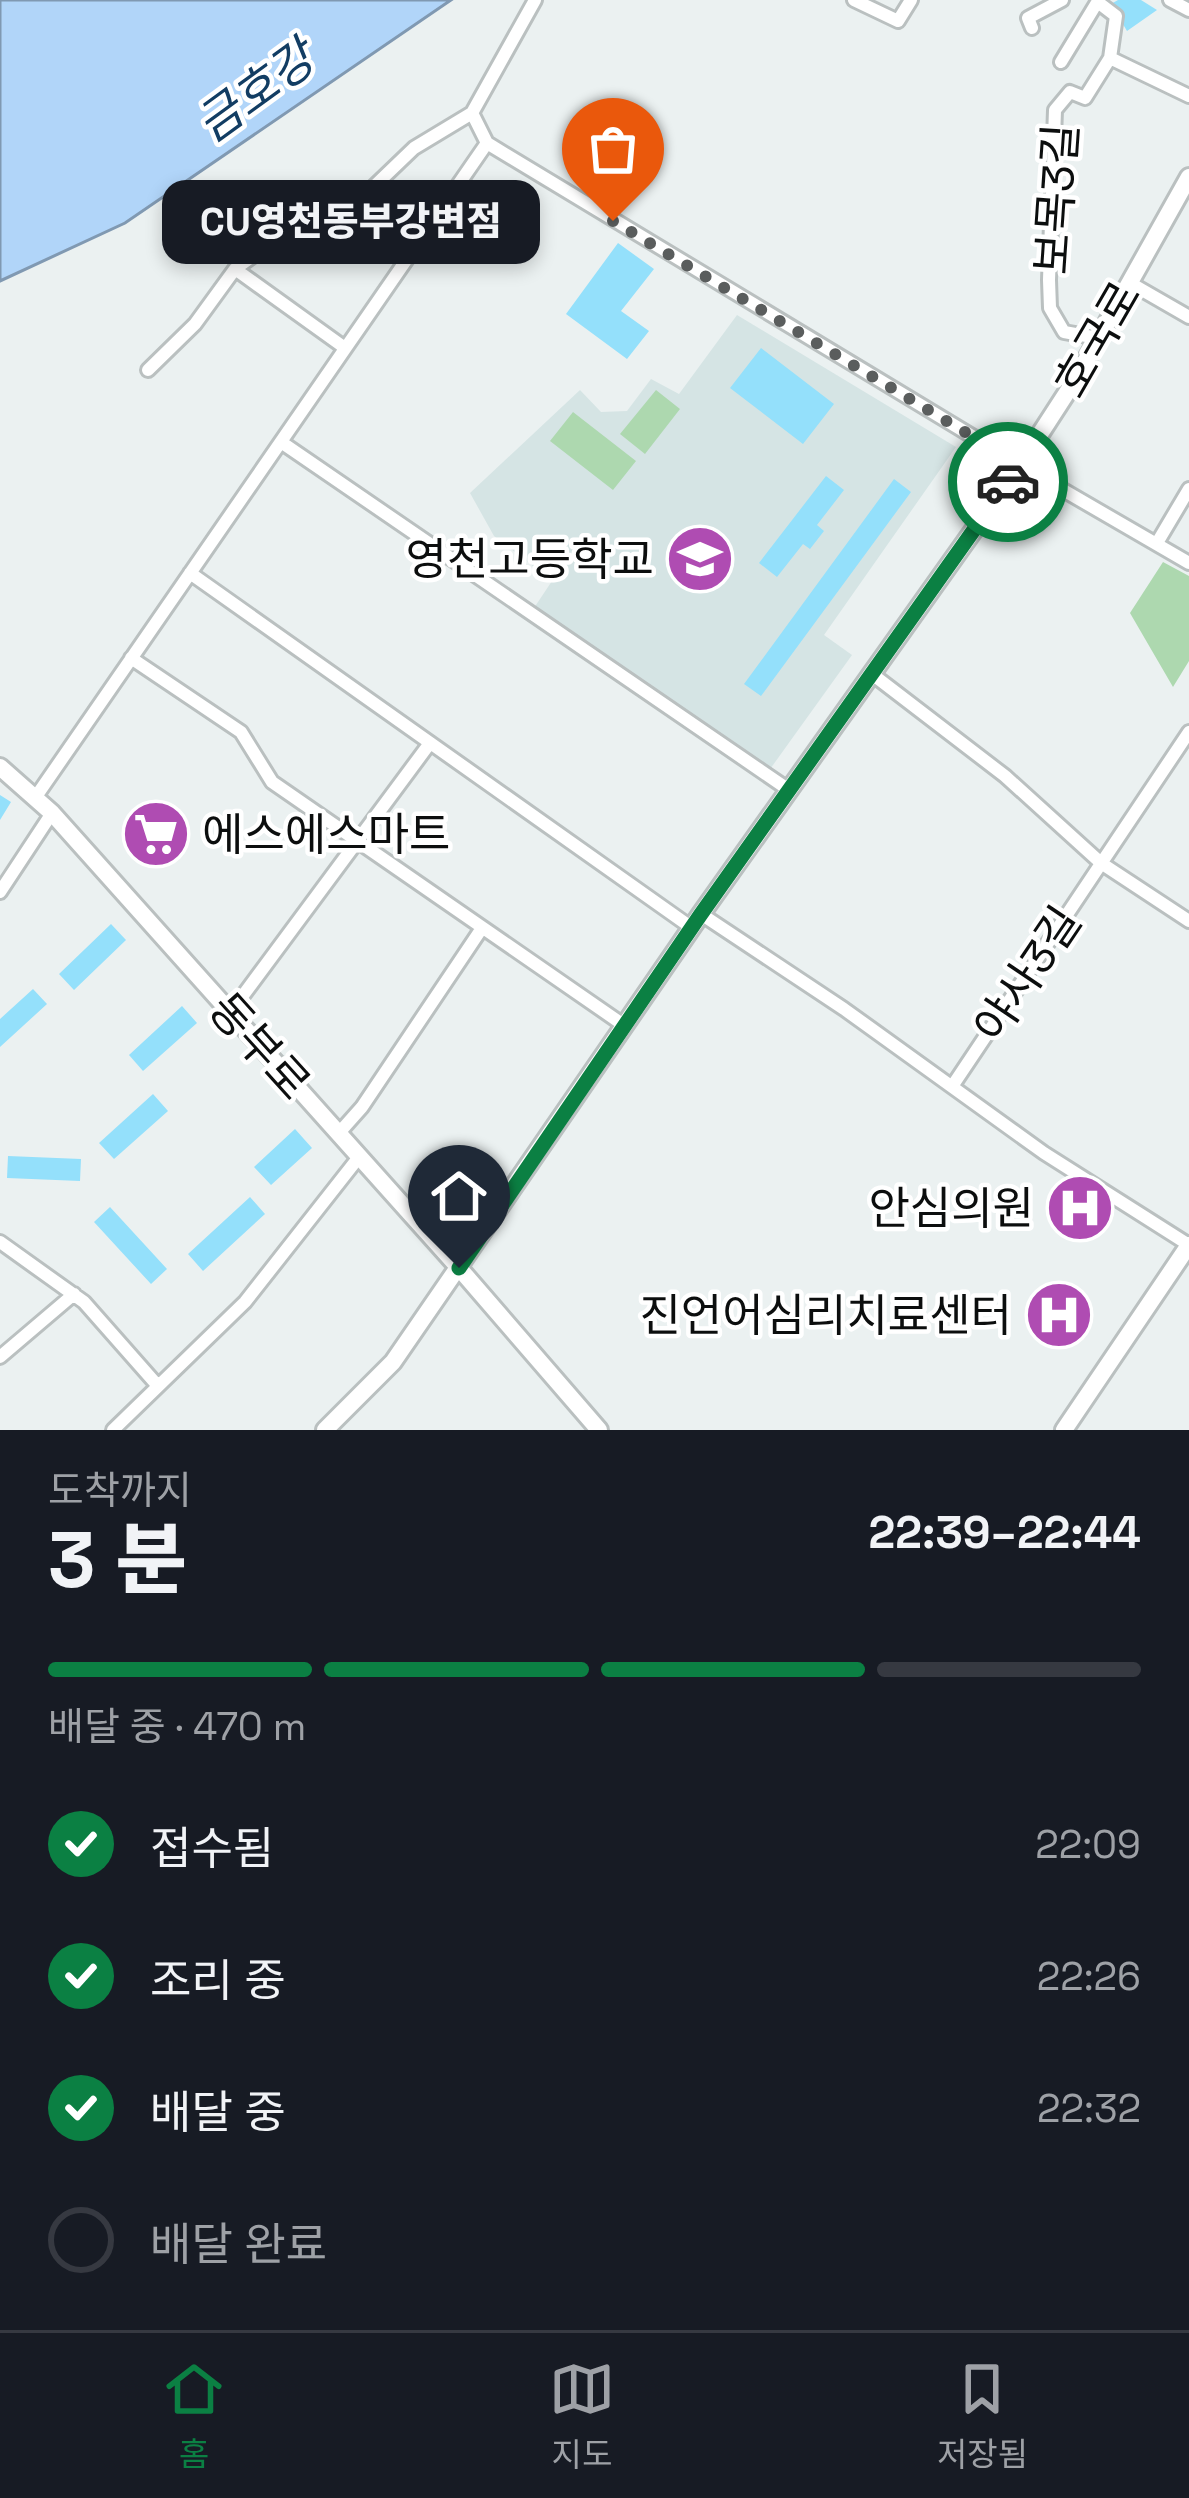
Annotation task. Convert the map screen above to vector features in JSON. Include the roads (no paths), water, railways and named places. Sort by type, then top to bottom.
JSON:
[{"type":"main road","name":"호국로","points":[[325,1430],[393,1362],[696,921],[1020,465],[1099,338],[1189,178]]},
{"type":"main road","name":"동부로","points":[[0,767],[52,813],[599,1430]]},
{"type":"main road","points":[[1064,1430],[1189,1245]]},
{"type":"street","points":[[148,370],[195,324],[235,268],[312,213],[364,196],[414,148],[472,113],[535,0]]},
{"type":"street","points":[[854,0],[898,21],[911,0]]},
{"type":"street","points":[[1032,28],[1028,18],[1062,0]]},
{"type":"street","points":[[1170,0],[1189,10]]},
{"type":"street","points":[[1060,62],[1098,2],[1116,16],[1110,58],[1189,96]]},
{"type":"street","name":"보목3길","points":[[1099,338],[1064,332],[1050,308],[1055,110],[1070,92],[1085,98],[1110,58]]},
{"type":"street","points":[[472,113],[487,143],[1189,563]]},
{"type":"street","points":[[35,798],[487,143]]},
{"type":"street","points":[[235,268],[346,348]]},
{"type":"street","points":[[1130,283],[1189,317]]},
{"type":"street","points":[[281,442],[789,790]]},
{"type":"street","points":[[1157,543],[1189,489]]},
{"type":"street","points":[[190,573],[430,743],[696,921],[755,947],[953,1084],[1044,1154],[1189,1245]]},
{"type":"street","points":[[131,658],[241,732],[272,782],[625,1026]]},
{"type":"street","points":[[872,674],[1005,776],[1101,863],[1189,920]]},
{"type":"street","name":"야사3길","points":[[953,1084],[1189,731]]},
{"type":"street","points":[[230,1013],[430,743]]},
{"type":"street","points":[[0,892],[52,813]]},
{"type":"street","points":[[338,1134],[362,1107],[482,928]]},
{"type":"street","points":[[113,1430],[244,1302],[359,1157]]},
{"type":"street","points":[[0,1242],[74,1294],[158,1386]]},
{"type":"street","points":[[0,1357],[74,1294]]},
{"type":"water","name":"금호강","points":[[0,0],[451,0],[125,223],[0,281]]},
{"type":"place","name":"CU영천동부강변점","points":[[613,221]]},
{"type":"place","name":"영천고등학교","points":[[700,559]]},
{"type":"place","name":"에스에스마트","points":[[156,834]]},
{"type":"place","name":"안심의원","points":[[1080,1208]]},
{"type":"place","name":"진언어심리치료센터","points":[[1059,1315]]}]
